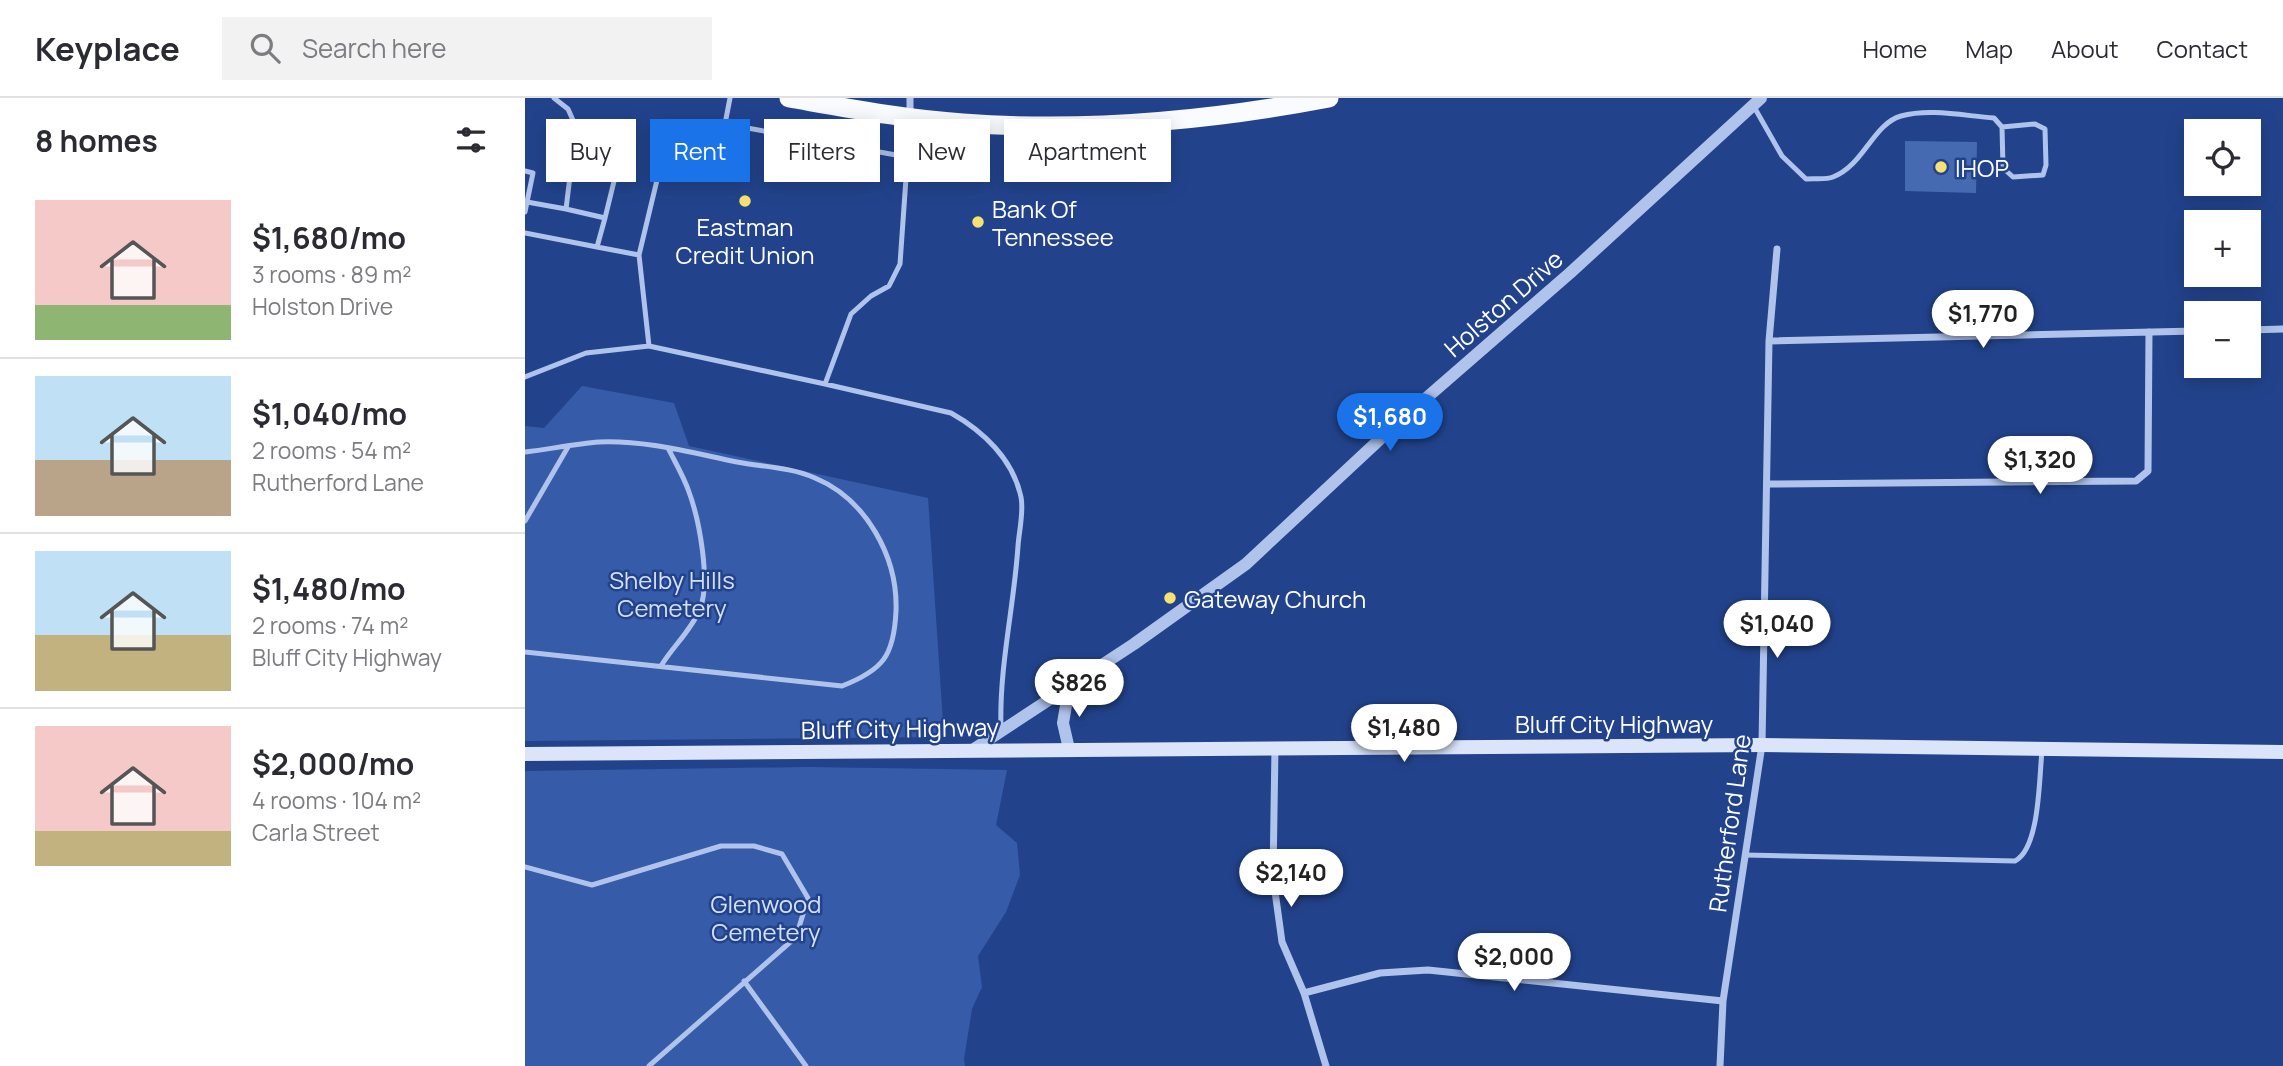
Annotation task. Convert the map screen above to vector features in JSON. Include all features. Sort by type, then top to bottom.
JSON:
[{"type":"highway","points":[[789,98],[910,108],[1015,125],[1134,124],[1258,111],[1329,98]]},
{"type":"main road","name":"Bluff City Highway","points":[[525,754],[1762,745],[2283,752]]},
{"type":"street","name":"Holston Drive","points":[[974,749],[1069,688],[1246,564],[1393,427],[1570,273],[1757,102]]},
{"type":"street","name":"Rutherford Lane","points":[[1720,1066],[1724,1000],[1762,745],[1769,341],[1777,249]]},
{"type":"street","points":[[2261,330],[2283,329]]},
{"type":"street","points":[[1769,341],[2184,331]]},
{"type":"street","points":[[1767,484],[2136,481],[2148,471],[2149,332]]},
{"type":"street","points":[[1069,688],[1063,723],[1069,749]]},
{"type":"street","points":[[1275,747],[1273,877],[1282,942],[1304,993],[1326,1066]]},
{"type":"street","points":[[1304,993],[1380,973],[1428,970],[1724,1000]]},
{"type":"lane","points":[[554,98],[568,109],[576,127],[566,209]]},
{"type":"lane","points":[[730,98],[725,124],[894,154]]},
{"type":"lane","points":[[1757,102],[1782,156],[1806,179],[1833,177],[1864,154],[1882,126],[1901,116],[1927,114],[1994,118],[2002,127],[2003,168],[2013,177],[2043,175],[2046,165],[2045,129],[2035,124],[2002,127]]},
{"type":"lane","points":[[525,171],[533,173],[525,212]]},
{"type":"lane","points":[[597,247],[614,182]]},
{"type":"lane","points":[[649,346],[639,255],[657,182]]},
{"type":"lane","points":[[825,384],[851,314],[871,296],[889,286],[899,264],[905,182]]},
{"type":"lane","points":[[527,202],[605,218]]},
{"type":"lane","points":[[525,233],[639,255]]},
{"type":"lane","points":[[525,377],[586,353],[649,346],[950,413],[968,423],[1003,456],[1022,499],[1017,572],[1000,693],[1001,732]]},
{"type":"lane","points":[[525,452],[600,442],[668,448],[759,467],[788,469],[817,478],[846,498],[875,526],[890,570],[896,602],[895,633],[887,658],[866,677],[842,686],[525,652]]},
{"type":"lane","points":[[525,521],[568,447]]},
{"type":"lane","points":[[661,666],[690,630],[702,606],[704,576],[701,541],[689,491],[668,448]]},
{"type":"lane","points":[[1745,855],[2015,861],[2022,858],[2032,836],[2042,748]]},
{"type":"lane","points":[[525,867],[591,885],[721,846],[754,846],[782,854],[808,898],[796,937],[649,1066]]},
{"type":"lane","points":[[744,981],[806,1066]]},
{"type":"green space","name":"Shelby Hills Cemetery","points":[[582,386],[674,403],[689,446],[928,498],[944,737],[525,741],[525,426],[544,428]]},
{"type":"green space","name":"Glenwood Cemetery","points":[[808,767],[1007,770],[996,825],[1017,843],[1020,875],[1006,912],[978,956],[982,987],[972,1009],[965,1066],[525,1066],[525,771]]},
{"type":"building","name":"IHOP","points":[[1905,141],[1977,142],[1976,193],[1905,191]]},
{"type":"place","name":"IHOP","points":[[1941,167]]},
{"type":"place","name":"Eastman Credit Union","points":[[745,201]]},
{"type":"place","name":"Bank Of Tennessee","points":[[978,222]]},
{"type":"place","name":"Gateway Church","points":[[1170,598]]}]
